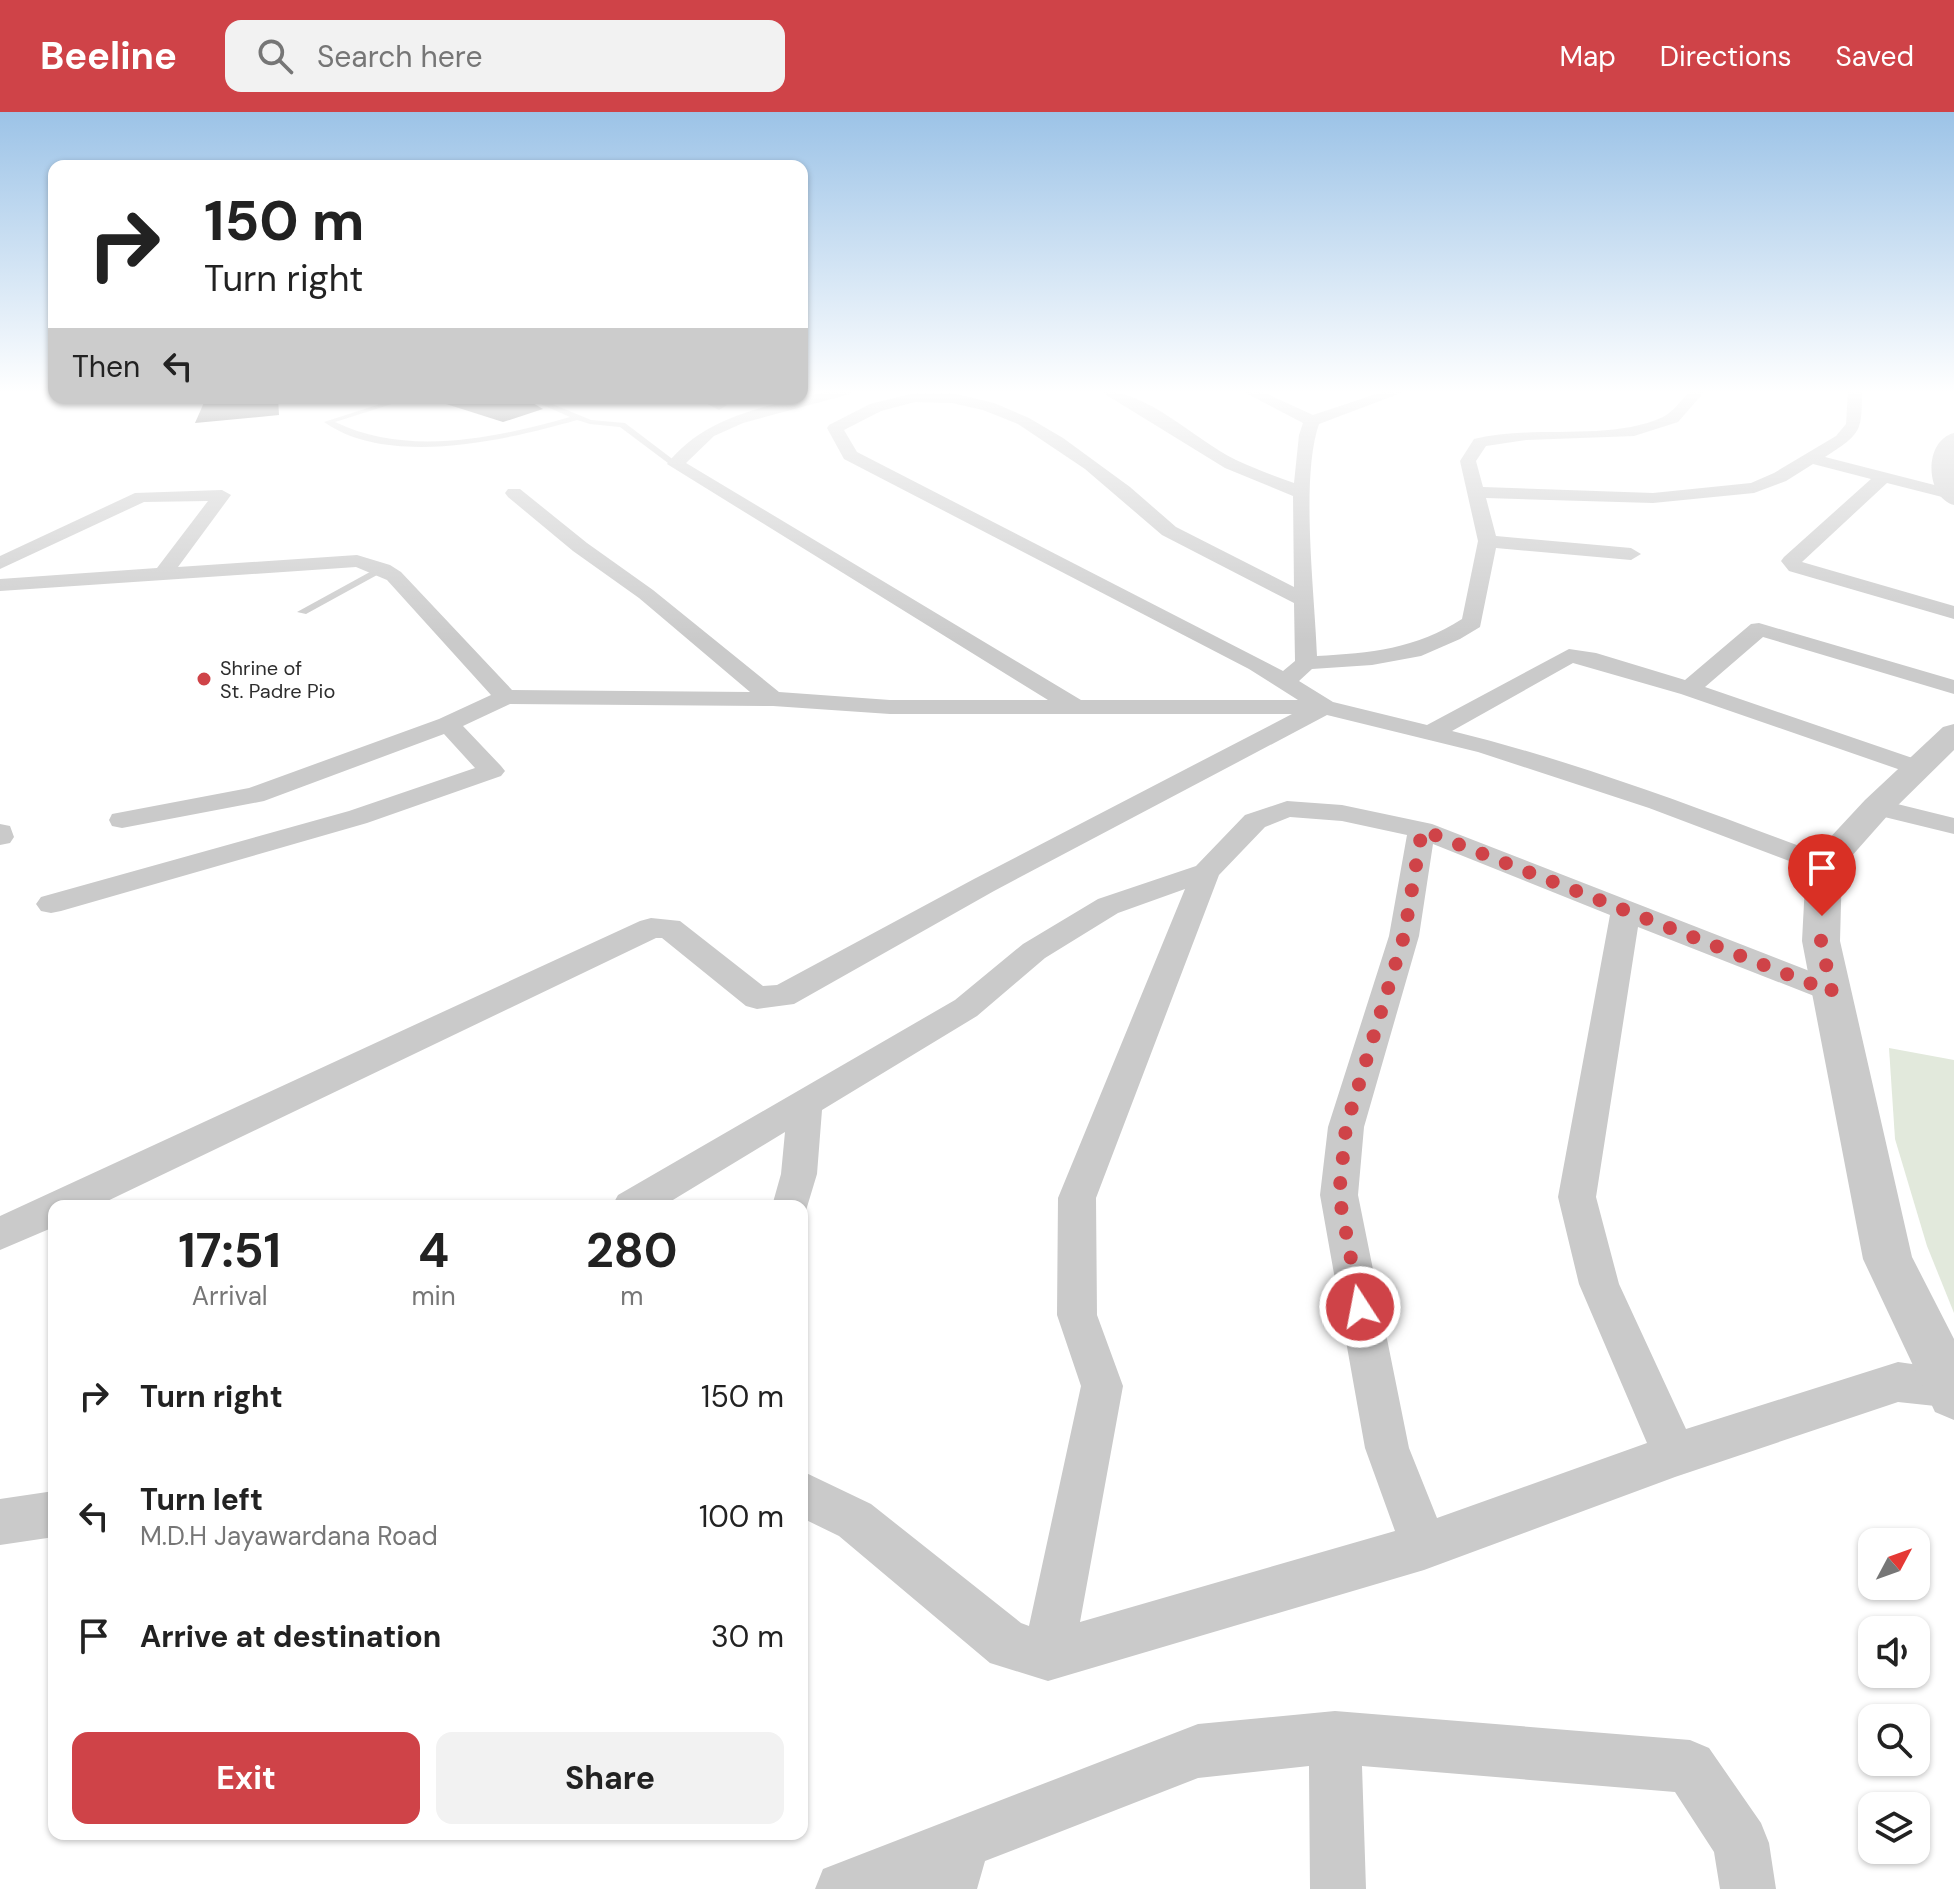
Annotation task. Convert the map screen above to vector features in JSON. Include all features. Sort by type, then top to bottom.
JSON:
[{"type":"street","points":[[691,474],[1078,708]]},
{"type":"street","points":[[887,474],[1257,664],[1325,707]]},
{"type":"street","points":[[1103,474],[1141,504],[1163,527],[1305,600]]},
{"type":"street","points":[[1255,474],[1302,493]]},
{"type":"street","points":[[1304,474],[1306,663]]},
{"type":"street","points":[[1285,681],[1306,663],[1391,657],[1425,650],[1472,622],[1488,541],[1471,474]]},
{"type":"street","points":[[1476,492],[1653,498],[1754,488],[1785,474]]},
{"type":"street","points":[[1872,474],[1950,486]]},
{"type":"street","points":[[1884,477],[1791,561],[1796,567],[1954,613]]},
{"type":"street","points":[[514,493],[580,547],[646,594],[773,699]]},
{"type":"street","points":[[0,563],[141,497],[222,495],[162,575]]},
{"type":"street","points":[[1488,541],[1631,554]]},
{"type":"street","points":[[0,585],[357,561],[394,576],[506,697]]},
{"type":"street","points":[[1689,689],[1759,629],[1954,687]]},
{"type":"street","points":[[1429,734],[1569,656],[1588,658],[1689,689],[1918,768]]},
{"type":"street","points":[[122,820],[255,795],[448,724],[506,697],[773,699],[890,707],[1325,707],[1487,747],[1658,802],[1824,865]]},
{"type":"street","points":[[73,1200],[651,928],[669,928],[757,998],[783,996],[984,885],[1325,707]]},
{"type":"street","points":[[51,904],[358,817],[492,771],[448,724]]},
{"type":"street","points":[[1952,1391],[1888,1259],[1821,941],[1824,865],[1877,807],[1954,733]]},
{"type":"street","points":[[1877,807],[1954,826]]},
{"type":"street","points":[[1048,1656],[1102,1386],[1077,1315],[1077,1198],[1206,872],[1255,821],[1287,809],[1342,813],[1422,830],[1832,992]]},
{"type":"street","points":[[1422,830],[1404,936],[1346,1127],[1339,1195],[1387,1448],[1424,1546]]},
{"type":"street","points":[[641,1200],[966,1008],[1034,951],[1108,906],[1206,872]]},
{"type":"street","points":[[1626,910],[1577,1197],[1599,1284],[1675,1455]]},
{"type":"street","points":[[792,1200],[799,1174],[805,1105]]},
{"type":"street","points":[[0,1234],[48,1212]]},
{"type":"street","points":[[808,1497],[855,1520],[1008,1645],[1048,1656],[1424,1546],[1675,1455],[1898,1382],[1952,1391]]},
{"type":"street","points":[[0,1522],[48,1515]]},
{"type":"street","points":[[1335,1737],[1338,1889]]},
{"type":"street","points":[[843,1889],[956,1866],[1198,1751],[1335,1737],[1690,1767],[1741,1843],[1748,1889]]},
{"type":"lane","points":[[302,612],[383,569]]},
{"type":"shaded area","points":[[1889,1048],[1954,1060],[1954,1313],[1927,1246],[1895,1139]]},
{"type":"place","name":"Shrine of St. Padre Pio","points":[[204,679]]},
{"type":"route","points":[[1360,1307],[1339,1195],[1346,1127],[1404,936],[1422,830],[1832,992],[1821,941],[1822,916]]}]
